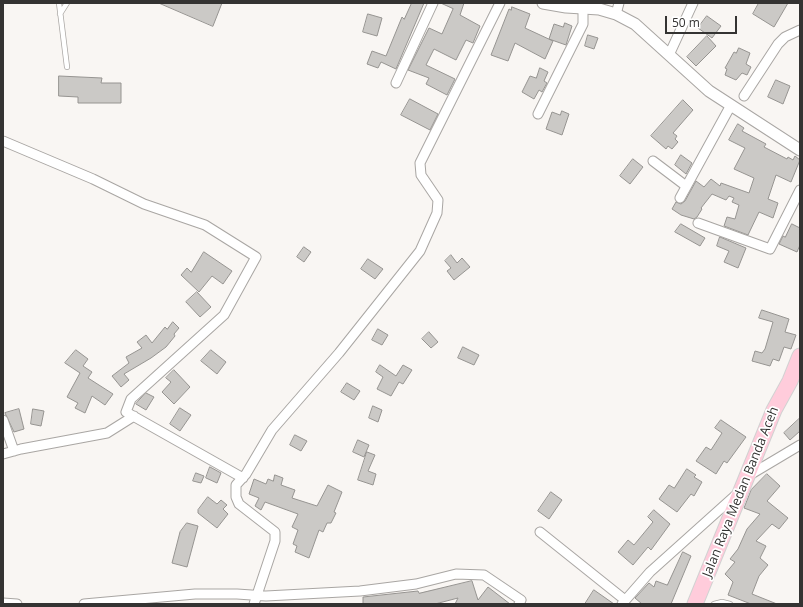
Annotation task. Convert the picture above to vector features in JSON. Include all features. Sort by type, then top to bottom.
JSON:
[{"type":"highway","name":"Jalan Raya Medan Banda Aceh","points":[[695,604],[739,492],[774,410],[795,375],[800,356]]},
{"type":"street","points":[[396,84],[433,3]]},
{"type":"street","points":[[257,596],[275,541],[275,532],[239,504],[236,497],[236,485],[243,478],[272,430],[339,353],[423,246],[437,213],[438,200],[422,175],[420,163],[500,3]]},
{"type":"street","points":[[544,3],[583,6],[599,9],[618,8],[709,91],[800,150]]},
{"type":"street","points":[[669,55],[693,3]]},
{"type":"street","points":[[538,114],[583,24],[583,6]]},
{"type":"street","points":[[744,96],[778,44],[785,37],[800,30]]},
{"type":"street","points":[[680,198],[731,106]]},
{"type":"street","points":[[3,141],[93,179],[144,204],[205,225],[256,258],[224,315],[131,399],[126,412],[243,478]]},
{"type":"street","points":[[653,161],[686,186]]},
{"type":"street","points":[[698,223],[770,249],[800,190]]},
{"type":"street","points":[[3,454],[107,433],[134,416]]},
{"type":"street","points":[[3,420],[14,451]]},
{"type":"street","points":[[745,478],[800,444]]},
{"type":"street","points":[[540,532],[623,602],[650,572],[739,492]]},
{"type":"street","points":[[84,604],[195,594],[237,594],[257,596],[360,590],[416,584],[456,574],[484,575],[521,600],[519,604]]},
{"type":"street","points":[[3,603],[17,604]]},
{"type":"lane","points":[[59,3],[67,67]]},
{"type":"lane","points":[[60,15],[67,3]]},
{"type":"lane","points":[[714,604],[722,602],[730,604]]},
{"type":"building","points":[[159,3],[222,3],[213,26]]},
{"type":"building","points":[[412,3],[424,3],[396,69],[381,62],[378,68],[367,64],[372,51],[386,56],[402,17],[404,19]]},
{"type":"building","points":[[441,3],[464,3],[460,15],[480,26],[473,43],[466,40],[456,60],[434,49],[426,65],[455,79],[447,95],[426,84],[429,78],[408,70],[429,28],[442,34],[453,9]]},
{"type":"building","points":[[759,3],[788,3],[774,27],[753,14]]},
{"type":"building","points":[[512,7],[530,14],[525,28],[553,41],[545,59],[515,43],[508,61],[491,55],[509,9],[511,10]]},
{"type":"building","points":[[368,14],[382,18],[377,36],[363,32]]},
{"type":"building","points":[[707,16],[721,26],[712,38],[698,28]]},
{"type":"building","points":[[565,23],[572,26],[566,45],[549,39],[554,24],[563,27]]},
{"type":"building","points":[[588,35],[598,38],[594,49],[585,46]]},
{"type":"building","points":[[707,36],[716,46],[696,66],[687,57]]},
{"type":"building","points":[[739,48],[750,53],[746,64],[751,67],[747,75],[742,73],[736,80],[725,75],[727,69],[725,68],[734,52],[736,53]]},
{"type":"building","points":[[540,68],[548,72],[544,81],[547,83],[542,92],[539,90],[534,99],[522,92],[530,76],[536,78]]},
{"type":"building","points":[[59,76],[102,78],[101,83],[121,83],[121,103],[78,103],[78,97],[59,96]]},
{"type":"building","points":[[776,80],[790,86],[783,104],[768,97]]},
{"type":"building","points":[[410,99],[438,114],[430,130],[401,115]]},
{"type":"building","points":[[683,100],[693,110],[673,133],[677,136],[675,139],[678,142],[672,149],[668,146],[666,149],[651,136]]},
{"type":"building","points":[[562,111],[569,114],[562,135],[546,129],[552,112],[560,115]]},
{"type":"building","points":[[738,124],[744,128],[742,131],[766,144],[764,147],[787,159],[788,157],[793,160],[795,156],[800,160],[791,182],[776,175],[768,199],[778,203],[773,218],[759,212],[748,235],[724,226],[727,217],[735,219],[739,205],[732,202],[734,198],[729,196],[726,200],[712,194],[701,208],[702,209],[697,217],[694,219],[681,215],[672,209],[676,202],[681,204],[685,201],[696,181],[704,187],[711,179],[720,186],[721,183],[749,193],[754,178],[734,169],[745,148],[729,140]]},
{"type":"building","points":[[681,155],[692,163],[686,174],[675,165]]},
{"type":"building","points":[[633,159],[643,167],[630,184],[620,176]]},
{"type":"building","points":[[681,224],[705,238],[700,246],[675,232]]},
{"type":"building","points":[[792,224],[800,228],[800,245],[797,252],[779,244],[783,236],[785,237]]},
{"type":"building","points":[[720,237],[746,248],[738,268],[724,262],[729,251],[717,246]]},
{"type":"building","points":[[304,247],[311,252],[304,262],[297,257]]},
{"type":"building","points":[[204,252],[232,271],[223,284],[212,276],[199,292],[181,275],[187,268],[191,272]]},
{"type":"building","points":[[451,255],[457,263],[462,258],[470,267],[454,280],[447,271],[451,268],[445,261]]},
{"type":"building","points":[[368,259],[383,269],[375,279],[361,269]]},
{"type":"building","points":[[197,292],[211,307],[200,317],[186,302]]},
{"type":"building","points":[[762,310],[789,319],[785,332],[796,335],[791,349],[784,347],[779,361],[773,359],[770,366],[752,361],[755,351],[762,353],[765,349],[773,322],[759,318]]},
{"type":"building","points":[[173,322],[179,328],[174,334],[175,336],[166,347],[124,374],[129,380],[121,387],[112,376],[129,363],[126,357],[142,348],[137,342],[146,335],[152,343],[165,327],[167,329]]},
{"type":"building","points":[[378,329],[388,335],[382,345],[372,340]]},
{"type":"building","points":[[429,332],[438,342],[431,348],[422,339]]},
{"type":"building","points":[[463,347],[479,355],[474,365],[458,358]]},
{"type":"building","points":[[76,350],[88,359],[83,366],[92,372],[88,378],[113,394],[105,405],[92,396],[85,413],[75,408],[78,403],[67,397],[80,373],[65,363]]},
{"type":"building","points":[[211,350],[226,362],[217,374],[201,361]]},
{"type":"building","points":[[380,365],[396,376],[403,365],[412,370],[403,384],[399,382],[391,396],[377,389],[383,377],[376,372]]},
{"type":"building","points":[[174,370],[190,387],[174,404],[162,392],[171,382],[166,378]]},
{"type":"building","points":[[347,383],[360,391],[354,400],[341,392]]},
{"type":"building","points":[[146,393],[154,397],[146,410],[136,404]]},
{"type":"building","points":[[373,406],[382,410],[378,422],[369,418]]},
{"type":"building","points":[[180,408],[191,415],[180,431],[170,424]]},
{"type":"building","points":[[19,409],[24,429],[14,432],[5,413]]},
{"type":"building","points":[[33,409],[44,411],[41,426],[31,424]]},
{"type":"building","points":[[800,418],[800,431],[790,440],[784,433]]},
{"type":"building","points":[[721,420],[746,437],[727,463],[724,461],[716,474],[696,461],[706,447],[711,450],[722,433],[715,428]]},
{"type":"building","points":[[295,435],[307,441],[301,451],[290,445]]},
{"type":"building","points":[[358,440],[369,445],[364,457],[353,452]]},
{"type":"building","points":[[367,452],[375,455],[368,471],[376,474],[373,485],[358,480]]},
{"type":"building","points":[[210,467],[221,473],[217,483],[206,478]]},
{"type":"building","points":[[687,469],[696,475],[694,477],[702,482],[694,496],[691,494],[677,512],[659,499],[669,485],[674,488]]},
{"type":"building","points":[[196,473],[204,476],[201,483],[193,481]]},
{"type":"building","points":[[767,474],[780,486],[767,501],[788,518],[779,529],[772,524],[756,541],[766,546],[760,558],[768,565],[759,576],[752,594],[777,604],[751,604],[728,595],[733,582],[725,574],[735,562],[730,559],[738,549],[747,529],[760,514],[744,508],[751,490]]},
{"type":"building","points":[[275,475],[283,478],[281,485],[295,490],[292,498],[317,506],[328,485],[342,492],[334,512],[336,513],[331,523],[327,523],[323,532],[319,530],[309,558],[295,552],[297,546],[293,544],[298,530],[292,527],[298,514],[265,502],[261,510],[255,506],[259,498],[249,494],[254,479],[266,484],[268,479],[273,481]]},
{"type":"building","points":[[551,492],[562,500],[549,519],[538,511]]},
{"type":"building","points":[[208,497],[217,504],[221,500],[227,505],[223,509],[228,514],[217,528],[198,513],[198,510]]},
{"type":"building","points":[[654,510],[670,524],[651,550],[648,547],[633,565],[618,552],[628,540],[634,545],[653,522],[648,517]]},
{"type":"building","points":[[187,523],[198,526],[187,567],[172,563],[180,532]]},
{"type":"building","points":[[683,552],[691,556],[671,604],[642,604],[635,598],[649,583],[654,587],[656,581],[667,585]]},
{"type":"building","points":[[472,581],[478,600],[488,587],[510,604],[455,604],[458,598],[435,604],[363,604],[363,597],[418,591],[419,593]]},
{"type":"building","points":[[594,590],[614,604],[585,604]]}]
